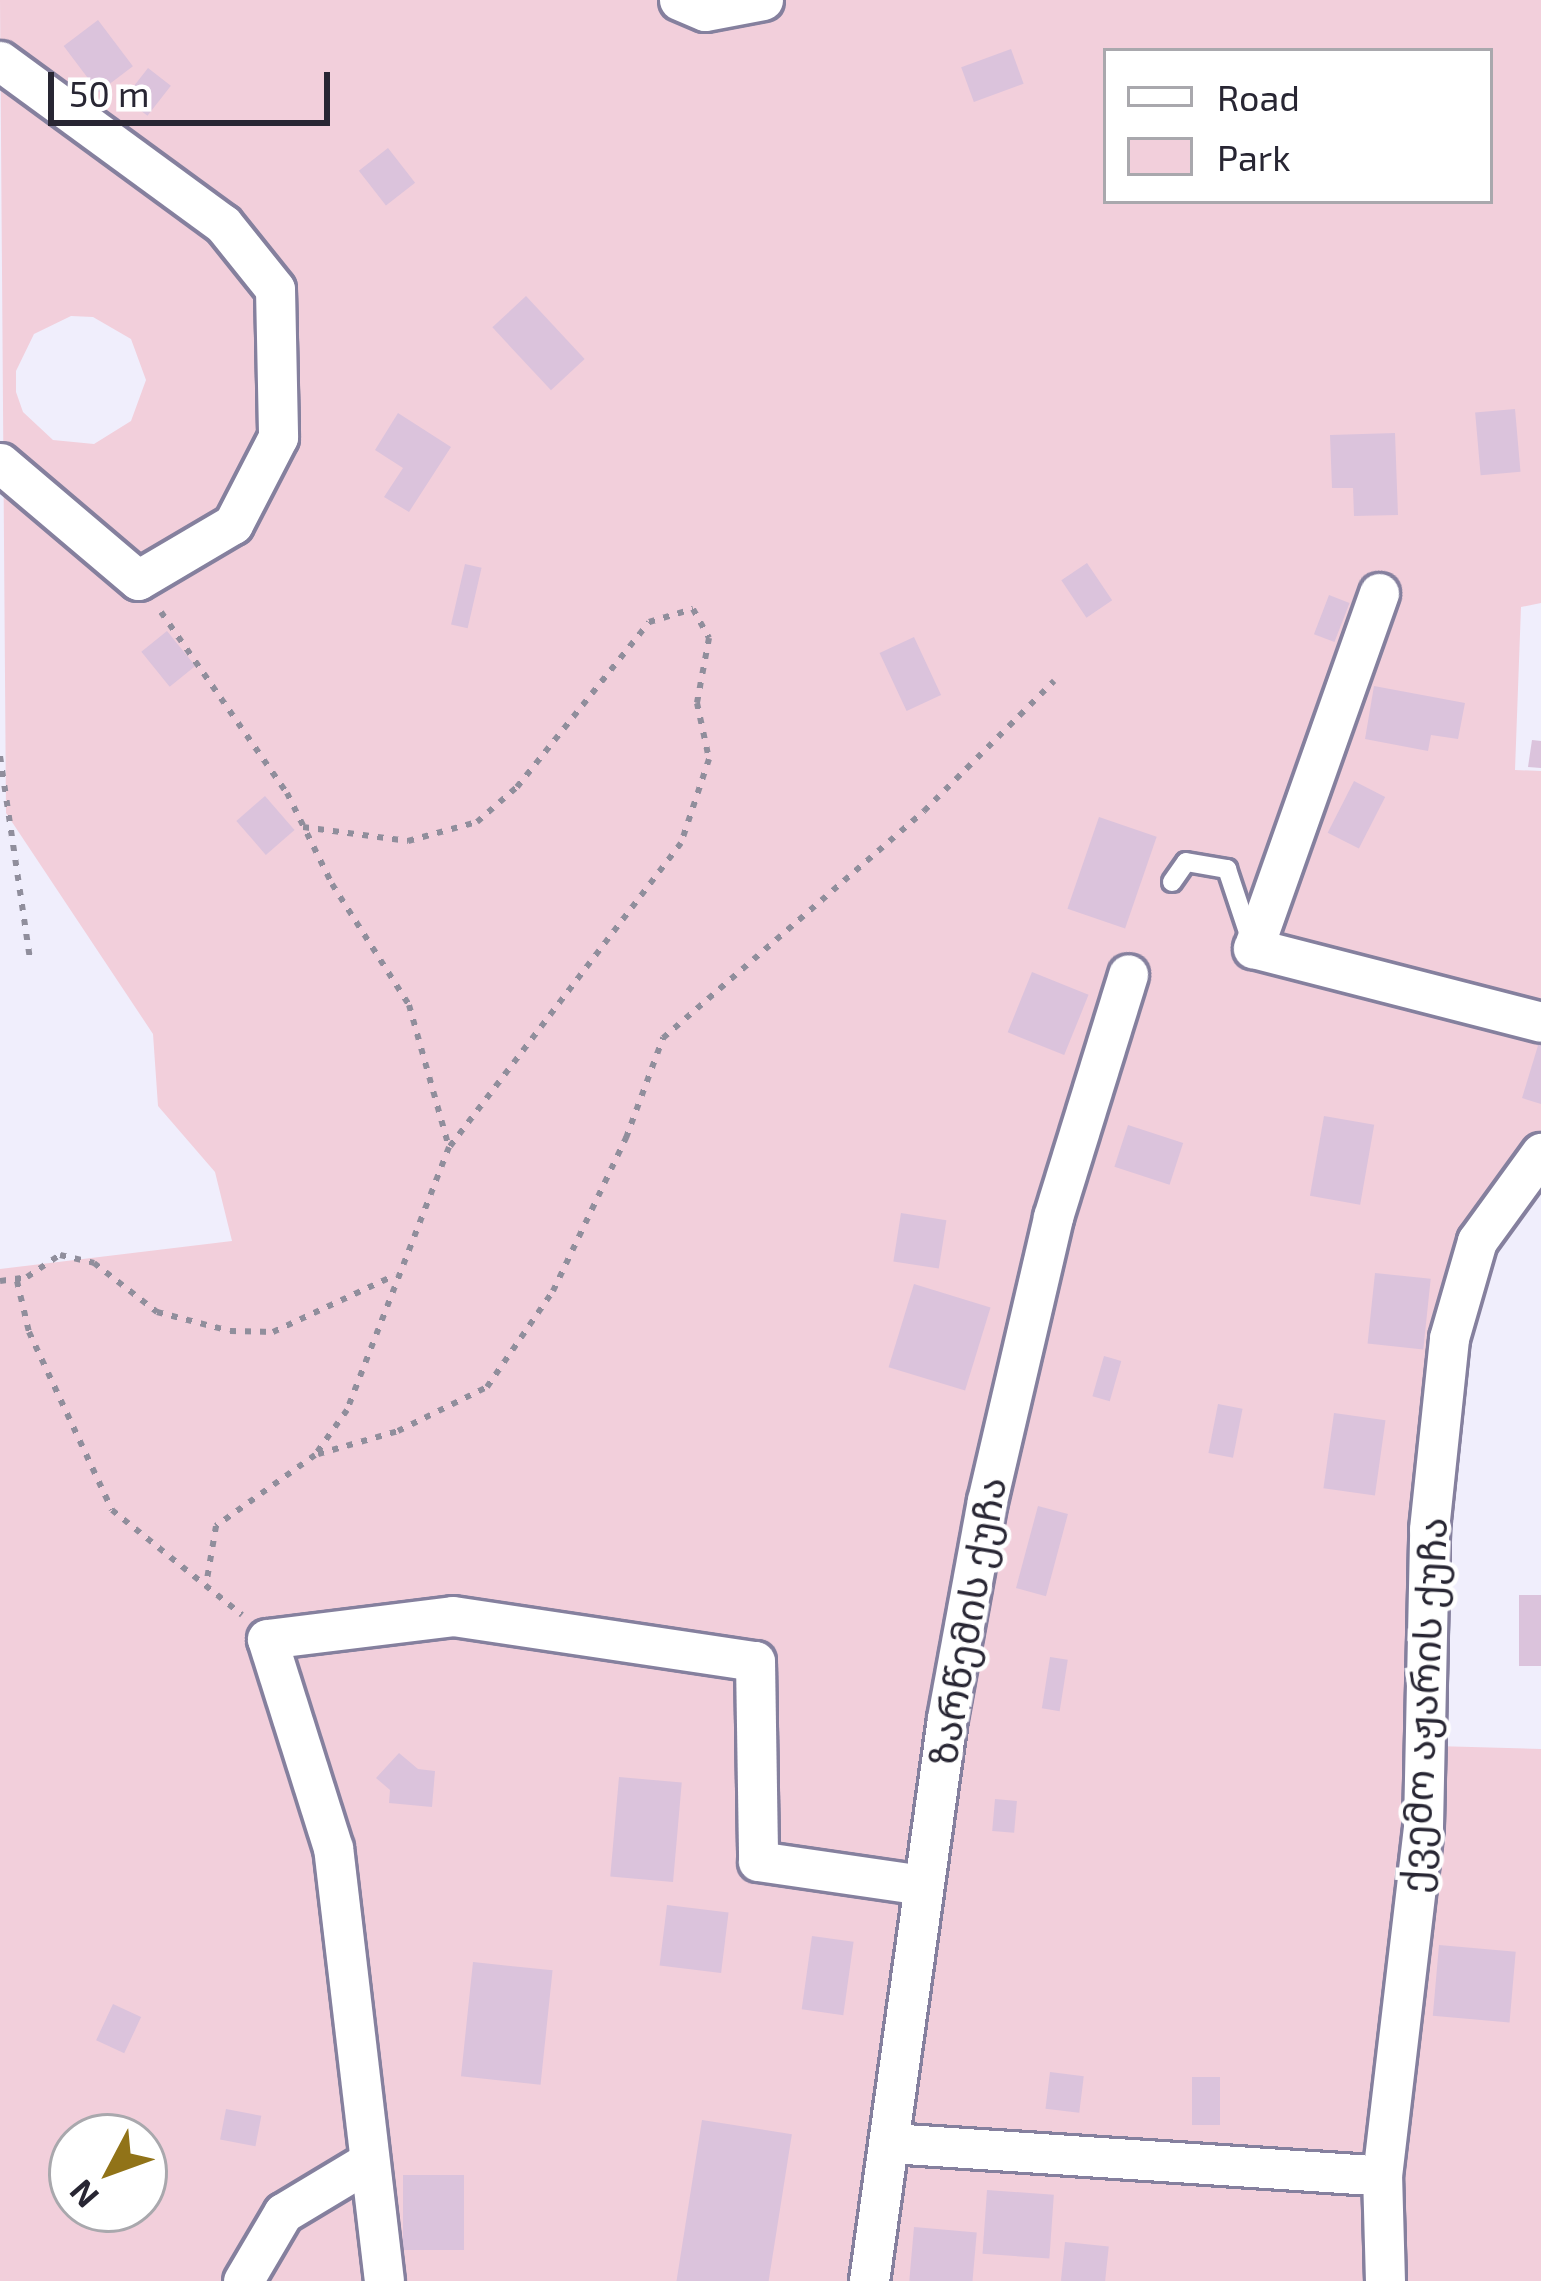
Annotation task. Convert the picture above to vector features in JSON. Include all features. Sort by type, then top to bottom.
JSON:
[{"type":"street","points":[[679,0],[705,11],[763,0]]},
{"type":"street","points":[[0,61],[223,224],[274,289],[278,437],[233,524],[138,580],[0,463]]},
{"type":"street","points":[[1379,593],[1253,948],[1541,1022]]},
{"type":"street","name":"ზარწემის ქუჩა","points":[[869,2281],[922,1885],[987,1502],[1053,1217],[1127,974]]},
{"type":"street","name":"ქვემო აჟარის ქუჩა","points":[[1385,2281],[1382,2176],[1423,1826],[1429,1529],[1449,1338],[1477,1241],[1541,1153]]},
{"type":"street","points":[[384,2281],[333,1847],[267,1640],[453,1616],[755,1661],[758,1861],[922,1885]]},
{"type":"street","points":[[890,2143],[1382,2176]]},
{"type":"street","points":[[243,2281],[283,2213],[368,2162]]},
{"type":"lane","points":[[1172,882],[1186,862],[1227,869],[1253,948]]},
{"type":"path","points":[[138,580],[303,826],[409,1005],[448,1147]]},
{"type":"path","points":[[207,1579],[215,1526],[315,1455],[347,1410],[448,1147],[681,843],[709,759],[697,704],[709,638],[693,609],[649,622],[517,787],[477,822],[409,841],[303,826]]},
{"type":"path","points":[[315,1455],[398,1431],[487,1387],[553,1291],[626,1138],[662,1038],[978,761],[1054,681]]},
{"type":"path","points":[[0,756],[30,960]]},
{"type":"path","points":[[0,1280],[17,1281],[60,1256],[94,1263],[157,1312],[230,1331],[273,1332],[395,1275]]},
{"type":"path","points":[[17,1281],[29,1332],[112,1510],[207,1579],[267,1640]]},
{"type":"green space","points":[[0,0],[1541,0],[1541,603],[1521,607],[1515,770],[1541,771],[1541,1004],[1254,948],[1541,1022],[1541,1153],[1449,1338],[1435,1746],[1541,1749],[1541,2281],[0,2281],[0,1269],[232,1241],[215,1172],[158,1106],[153,1034],[6,813]],"holes":[[[71,316],[93,317],[131,339],[146,380],[131,421],[94,444],[53,440],[23,412],[16,371],[34,334]]]},
{"type":"building","points":[[98,20],[133,66],[99,92],[64,46]]},
{"type":"building","points":[[1011,49],[1024,84],[974,102],[961,67]]},
{"type":"building","points":[[148,68],[171,86],[147,116],[125,98]]},
{"type":"building","points":[[388,148],[415,183],[386,205],[359,171]]},
{"type":"building","points":[[526,296],[585,359],[551,390],[492,327]]},
{"type":"building","points":[[1515,409],[1520,472],[1481,475],[1475,412]]},
{"type":"building","points":[[398,413],[451,447],[409,512],[384,497],[403,468],[375,450]]},
{"type":"building","points":[[1395,433],[1398,515],[1354,516],[1353,488],[1332,488],[1330,435]]},
{"type":"building","points":[[1087,563],[1112,600],[1086,618],[1061,580]]},
{"type":"building","points":[[465,564],[482,568],[468,628],[451,624]]},
{"type":"building","points":[[1329,595],[1350,603],[1334,642],[1314,634]]},
{"type":"building","points":[[167,631],[195,666],[170,687],[141,652]]},
{"type":"building","points":[[914,637],[941,695],[907,711],[880,653]]},
{"type":"building","points":[[1374,686],[1465,703],[1458,739],[1431,735],[1428,751],[1365,739]]},
{"type":"building","points":[[1532,740],[1541,741],[1541,768],[1528,767]]},
{"type":"building","points":[[1354,781],[1385,797],[1359,849],[1328,833]]},
{"type":"building","points":[[265,796],[295,830],[266,855],[236,821]]},
{"type":"building","points":[[1099,817],[1157,837],[1125,929],[1067,909]]},
{"type":"building","points":[[1032,972],[1089,995],[1064,1055],[1008,1032]]},
{"type":"building","points":[[1541,1039],[1541,1104],[1522,1098]]},
{"type":"building","points":[[1324,1116],[1374,1125],[1360,1205],[1310,1196]]},
{"type":"building","points":[[1128,1125],[1183,1143],[1170,1185],[1114,1167]]},
{"type":"building","points":[[901,1213],[946,1220],[939,1269],[893,1261]]},
{"type":"building","points":[[1375,1273],[1431,1279],[1423,1349],[1368,1344]]},
{"type":"building","points":[[914,1284],[991,1307],[965,1391],[889,1367]]},
{"type":"building","points":[[1104,1356],[1121,1361],[1110,1401],[1092,1396]]},
{"type":"building","points":[[1218,1404],[1243,1409],[1233,1458],[1208,1453]]},
{"type":"building","points":[[1334,1413],[1385,1420],[1375,1495],[1323,1488]]},
{"type":"building","points":[[1038,1506],[1068,1514],[1046,1596],[1016,1588]]},
{"type":"building","points":[[1519,1595],[1541,1595],[1541,1666],[1519,1666]]},
{"type":"building","points":[[1050,1657],[1068,1660],[1060,1711],[1042,1708]]},
{"type":"building","points":[[399,1753],[418,1769],[435,1771],[432,1807],[389,1803],[390,1790],[376,1778]]},
{"type":"building","points":[[619,1777],[682,1782],[673,1882],[610,1877]]},
{"type":"building","points":[[995,1799],[1017,1801],[1014,1833],[992,1831]]},
{"type":"building","points":[[667,1905],[729,1913],[721,1973],[660,1966]]},
{"type":"building","points":[[812,1936],[854,1942],[843,2015],[802,2009]]},
{"type":"building","points":[[1439,1945],[1516,1952],[1510,2022],[1433,2016]]},
{"type":"building","points":[[473,1962],[553,1970],[541,2085],[461,2076]]},
{"type":"building","points":[[113,2004],[141,2017],[124,2053],[96,2040]]},
{"type":"building","points":[[1050,2072],[1084,2076],[1079,2113],[1045,2109]]},
{"type":"building","points":[[1192,2077],[1220,2077],[1220,2125],[1192,2125]]},
{"type":"building","points":[[226,2109],[261,2116],[255,2146],[220,2139]]},
{"type":"building","points":[[702,2120],[792,2134],[769,2281],[677,2281]]},
{"type":"building","points":[[403,2175],[464,2175],[464,2250],[403,2250]]},
{"type":"building","points":[[987,2190],[1054,2195],[1049,2259],[983,2254]]},
{"type":"building","points":[[914,2227],[977,2232],[973,2281],[909,2281]]},
{"type":"building","points":[[1065,2242],[1109,2247],[1105,2281],[1061,2281]]}]
